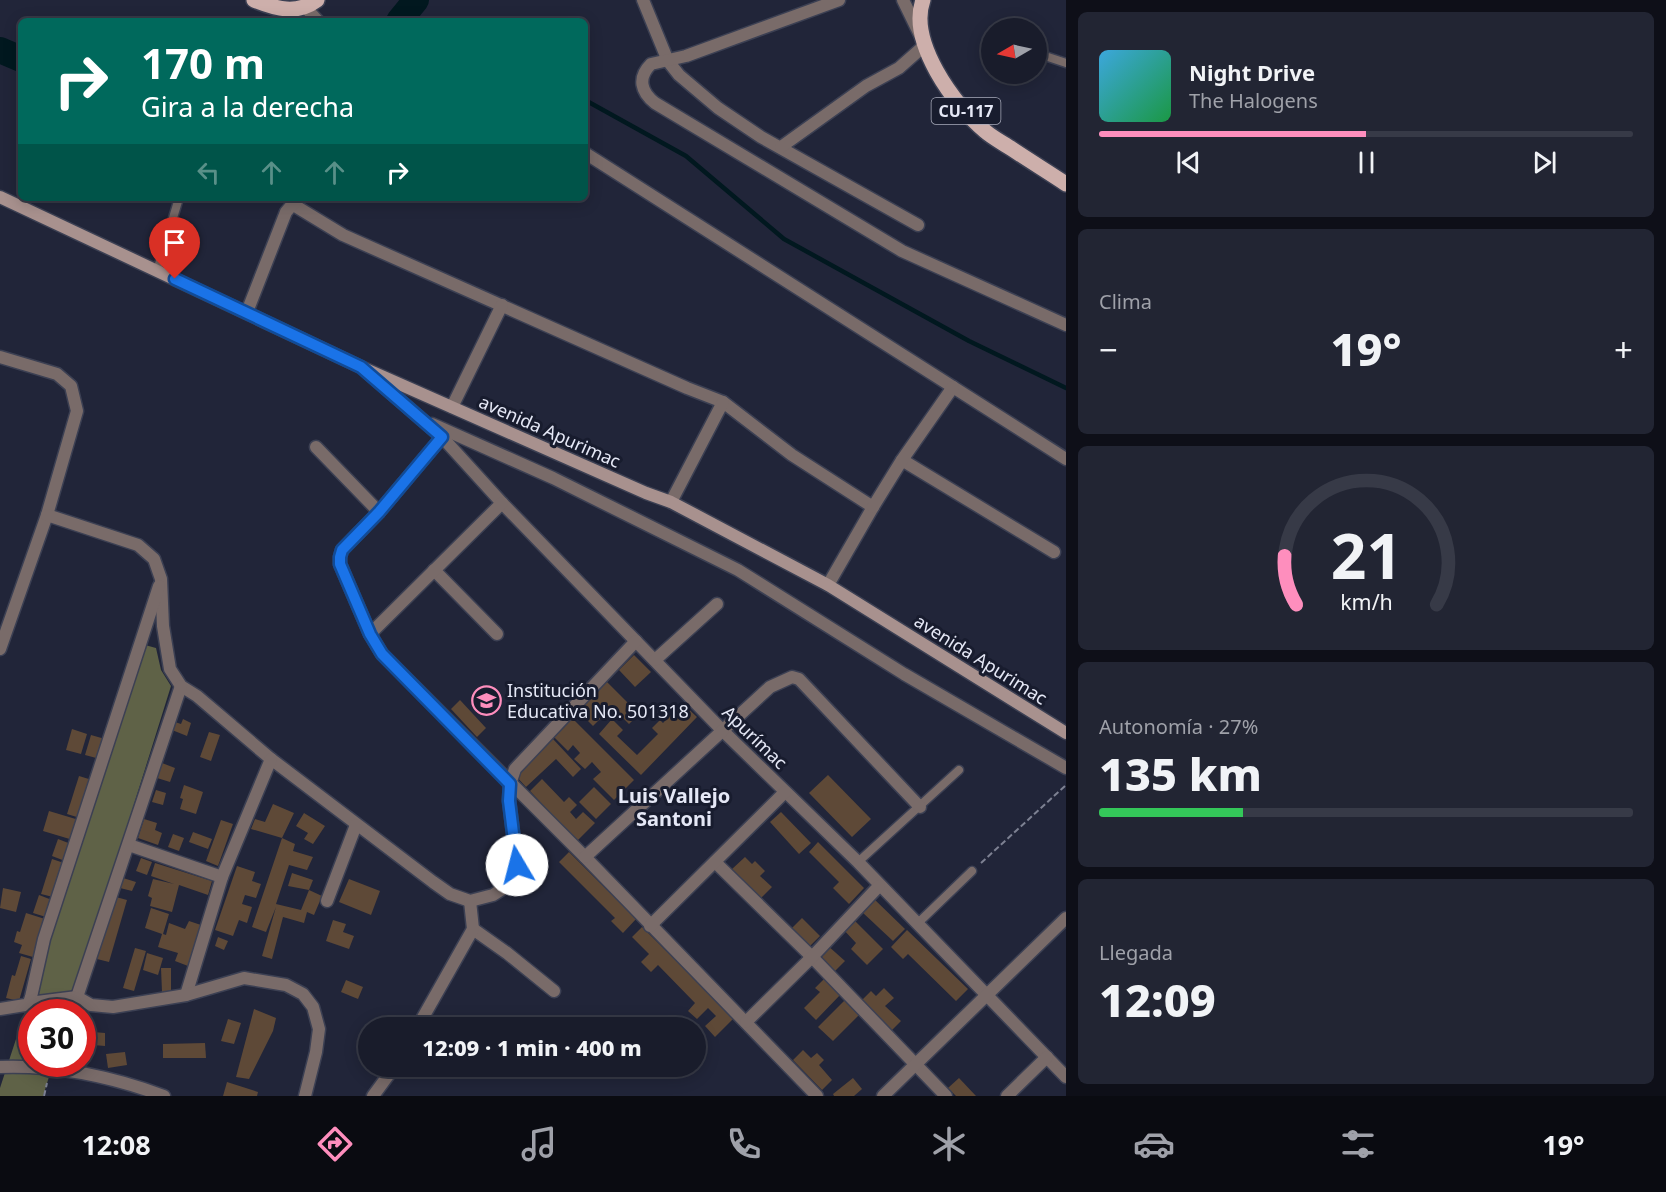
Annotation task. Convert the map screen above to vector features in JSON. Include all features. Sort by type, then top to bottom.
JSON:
[{"type":"main road","points":[[254,0],[287,9],[312,4]]},
{"type":"main road","name":"CU-117","points":[[923,0],[920,25],[925,45],[936,72],[962,107],[985,132],[1066,184]]},
{"type":"street","points":[[643,0],[668,61],[679,75],[718,108],[761,137],[918,225]]},
{"type":"street","points":[[839,0],[668,61],[651,64],[642,75],[645,96],[902,251],[1066,325]]},
{"type":"street","points":[[781,147],[866,86],[899,68],[925,45],[903,0]]},
{"type":"street","points":[[588,155],[1066,459]]},
{"type":"street","name":"avenida Apurimac","points":[[0,196],[361,367],[671,502],[828,585],[1066,734]]},
{"type":"street","points":[[247,312],[286,212],[295,201],[343,235],[723,402],[792,455],[873,507]]},
{"type":"street","points":[[452,407],[502,305]]},
{"type":"street","points":[[0,357],[57,374],[71,386],[77,411],[47,515],[0,649]]},
{"type":"street","name":"Apurímac","points":[[361,367],[442,437],[502,503],[722,730],[858,862],[1066,1077]]},
{"type":"street","points":[[828,585],[902,460],[953,387]]},
{"type":"street","points":[[671,502],[723,402]]},
{"type":"street","name":"Apurímac","points":[[423,420],[553,478],[738,570],[904,674],[1066,768]]},
{"type":"street","points":[[442,437],[379,512],[342,550],[340,564],[370,634],[382,654],[585,857],[817,1096]]},
{"type":"street","points":[[316,447],[379,512]]},
{"type":"street","points":[[902,460],[1054,552]]},
{"type":"street","points":[[370,634],[502,503]]},
{"type":"street","points":[[47,515],[138,545],[154,559],[161,579],[170,669],[181,686],[197,696],[271,759],[356,825],[450,894],[470,901],[493,895],[510,884],[514,874],[517,865],[509,801],[510,784],[515,769],[636,641]]},
{"type":"street","points":[[434,570],[496,634]]},
{"type":"street","points":[[30,999],[44,939],[161,579]]},
{"type":"street","points":[[655,660],[717,604]]},
{"type":"street","points":[[585,857],[770,687],[786,678],[799,679],[920,807]]},
{"type":"street","points":[[77,997],[181,686]]},
{"type":"street","points":[[186,994],[222,877],[271,759]]},
{"type":"street","points":[[650,926],[785,792]]},
{"type":"street","points":[[327,901],[356,825]]},
{"type":"street","points":[[129,846],[222,877]]},
{"type":"street","points":[[715,862],[812,957],[946,1096]]},
{"type":"street","points":[[746,1022],[879,886]]},
{"type":"street","points":[[423,1017],[473,929],[470,901]]},
{"type":"street","points":[[883,1096],[1066,918]]},
{"type":"street","points":[[473,929],[554,991]]},
{"type":"street","points":[[61,999],[77,997],[91,1005],[112,1007],[186,994],[244,978],[286,985],[303,994],[313,1007],[319,1029],[305,1096]]},
{"type":"street","points":[[0,1009],[18,1005]]},
{"type":"street","points":[[1007,1096],[1047,1057]]},
{"type":"street","points":[[0,1067],[51,1069],[105,1078],[164,1096]]},
{"type":"street","points":[[373,1096],[387,1077]]},
{"type":"lane","points":[[1047,57],[1066,63]]},
{"type":"lane","points":[[157,271],[178,201]]},
{"type":"lane","points":[[858,862],[959,770]]},
{"type":"lane","points":[[917,924],[972,871]]},
{"type":"path","points":[[972,871],[1066,785]]},
{"type":"green space","points":[[145,645],[156,648],[161,670],[171,686],[73,999],[29,999]]},
{"type":"green space","points":[[18,1033],[18,1077],[49,1077],[43,1096],[0,1096],[0,1088]]},
{"type":"building","points":[[634,655],[651,672],[635,687],[619,670]]},
{"type":"building","points":[[606,681],[639,714],[629,724],[611,708],[593,726],[577,710]]},
{"type":"building","points":[[460,700],[486,728],[477,737],[451,709]]},
{"type":"building","points":[[682,703],[697,717],[641,775],[599,734],[612,719],[623,730],[617,736],[637,755],[658,734],[652,728],[660,720],[663,723]]},
{"type":"building","points":[[571,717],[634,780],[614,800],[593,779],[601,772],[592,762],[585,769],[574,759],[580,753],[573,745],[568,751],[553,736]]},
{"type":"building","points":[[183,719],[191,723],[187,736],[172,730],[175,722],[181,724]]},
{"type":"building","points":[[72,729],[87,734],[81,754],[66,750]]},
{"type":"building","points":[[209,732],[220,735],[211,761],[200,757]]},
{"type":"building","points":[[91,735],[105,739],[100,759],[85,755]]},
{"type":"building","points":[[553,739],[581,769],[573,777],[556,759],[526,787],[515,775]]},
{"type":"building","points":[[162,763],[175,768],[170,782],[157,778]]},
{"type":"building","points":[[828,775],[871,819],[852,837],[809,793]]},
{"type":"building","points":[[79,776],[92,780],[80,818],[67,814]]},
{"type":"building","points":[[542,779],[564,802],[569,797],[577,805],[570,812],[576,819],[583,812],[595,823],[577,841],[530,791]]},
{"type":"building","points":[[184,785],[203,792],[196,814],[180,809],[183,799],[180,798]]},
{"type":"building","points":[[594,787],[611,804],[596,819],[579,802]]},
{"type":"building","points":[[156,790],[166,793],[163,805],[152,802]]},
{"type":"building","points":[[273,804],[294,813],[282,838],[251,829],[255,819],[265,822]]},
{"type":"building","points":[[49,811],[79,820],[73,840],[43,831]]},
{"type":"building","points":[[781,812],[811,843],[799,854],[770,822]]},
{"type":"building","points":[[304,813],[325,826],[313,844],[304,839],[308,833],[296,826]]},
{"type":"building","points":[[144,819],[157,823],[155,830],[162,833],[158,845],[138,838]]},
{"type":"building","points":[[221,820],[233,824],[218,866],[206,861]]},
{"type":"building","points":[[193,832],[212,839],[208,849],[189,842]]},
{"type":"building","points":[[173,834],[184,838],[179,851],[168,847]]},
{"type":"building","points":[[282,838],[295,844],[293,851],[313,857],[307,870],[289,865],[276,904],[301,910],[309,890],[322,896],[314,915],[307,912],[304,923],[283,917],[272,959],[262,956],[276,907],[266,932],[252,927]]},
{"type":"building","points":[[58,839],[71,844],[65,861],[52,856]]},
{"type":"building","points":[[818,842],[864,888],[849,904],[833,888],[839,882],[809,852]]},
{"type":"building","points":[[569,852],[636,919],[623,933],[611,921],[615,918],[559,862]]},
{"type":"building","points":[[745,857],[752,864],[755,861],[765,871],[760,876],[772,887],[760,899],[731,870]]},
{"type":"building","points":[[141,858],[152,862],[147,875],[136,871]]},
{"type":"building","points":[[52,859],[64,863],[53,897],[41,894]]},
{"type":"building","points":[[155,863],[212,881],[208,895],[179,885],[172,912],[150,906],[152,898],[148,896],[153,879],[174,884],[151,876]]},
{"type":"building","points":[[237,866],[255,872],[252,881],[261,884],[256,898],[245,895],[242,904],[252,907],[247,923],[239,920],[233,936],[215,930]]},
{"type":"building","points":[[292,873],[313,880],[309,890],[288,886]]},
{"type":"building","points":[[123,878],[136,882],[132,891],[120,888]]},
{"type":"building","points":[[349,879],[380,891],[371,915],[339,902]]},
{"type":"building","points":[[3,888],[21,892],[16,912],[0,908]]},
{"type":"building","points":[[39,895],[52,900],[46,917],[33,913]]},
{"type":"building","points":[[116,897],[127,900],[109,962],[97,959]]},
{"type":"building","points":[[873,898],[905,929],[893,941],[861,911]]},
{"type":"building","points":[[151,908],[169,914],[163,934],[166,935],[169,923],[185,929],[189,921],[201,925],[188,966],[175,961],[178,953],[158,947],[162,934],[145,928]]},
{"type":"building","points":[[26,913],[45,919],[33,957],[19,953],[22,945],[14,942]]},
{"type":"building","points":[[802,918],[820,936],[809,947],[791,929]]},
{"type":"building","points":[[852,918],[883,949],[867,965],[851,949],[856,943],[842,928]]},
{"type":"building","points":[[333,920],[346,924],[343,932],[354,936],[349,949],[326,941]]},
{"type":"building","points":[[642,927],[734,1018],[715,1037],[706,1025],[716,1016],[708,1008],[699,1017],[695,1017],[688,1011],[695,1003],[658,965],[651,972],[641,962],[649,954],[632,937]]},
{"type":"building","points":[[907,930],[968,989],[956,1001],[908,954],[903,959],[891,947]]},
{"type":"building","points":[[218,937],[228,941],[224,950],[215,946]]},
{"type":"building","points":[[827,945],[845,961],[834,972],[817,956]]},
{"type":"building","points":[[135,948],[146,951],[134,991],[123,988]]},
{"type":"building","points":[[147,953],[163,958],[158,975],[143,970]]},
{"type":"building","points":[[21,956],[31,959],[18,1001],[6,998],[12,975],[15,976]]},
{"type":"building","points":[[161,968],[171,968],[171,992],[162,992]]},
{"type":"building","points":[[825,978],[841,994],[816,1020],[804,1008],[820,992],[815,988]]},
{"type":"building","points":[[346,980],[363,987],[358,999],[341,992]]},
{"type":"building","points":[[884,988],[894,998],[885,1006],[901,1021],[891,1031],[861,1001],[871,991],[876,996]]},
{"type":"building","points":[[846,999],[861,1013],[833,1041],[818,1027]]},
{"type":"building","points":[[254,1009],[276,1018],[273,1031],[249,1079],[236,1077]]},
{"type":"building","points":[[228,1019],[241,1023],[234,1044],[221,1041]]},
{"type":"building","points":[[96,1032],[105,1033],[105,1046],[96,1045]]},
{"type":"building","points":[[205,1043],[206,1058],[163,1058],[163,1044]]},
{"type":"building","points":[[803,1050],[811,1058],[817,1053],[824,1060],[819,1065],[832,1080],[822,1090],[793,1060]]},
{"type":"building","points":[[125,1052],[127,1065],[108,1068],[106,1054]]},
{"type":"building","points":[[853,1078],[862,1089],[854,1096],[834,1096],[833,1094]]},
{"type":"building","points":[[959,1078],[976,1096],[956,1096],[948,1088]]},
{"type":"building","points":[[227,1082],[258,1092],[257,1096],[223,1096]]},
{"type":"waterway","points":[[401,18],[416,0]]},
{"type":"waterway","points":[[0,50],[18,58]]},
{"type":"waterway","points":[[588,102],[686,156],[784,239],[969,341],[1066,388]]},
{"type":"place","name":"Institución Educativa No. 501318","points":[[486,700]]},
{"type":"district","name":"Luis Vallejo Santoni","points":[[674,806]]},
{"type":"route","points":[[175,279],[361,367],[442,437],[379,512],[342,550],[340,564],[370,634],[382,654],[510,784],[509,801],[517,865]]}]
